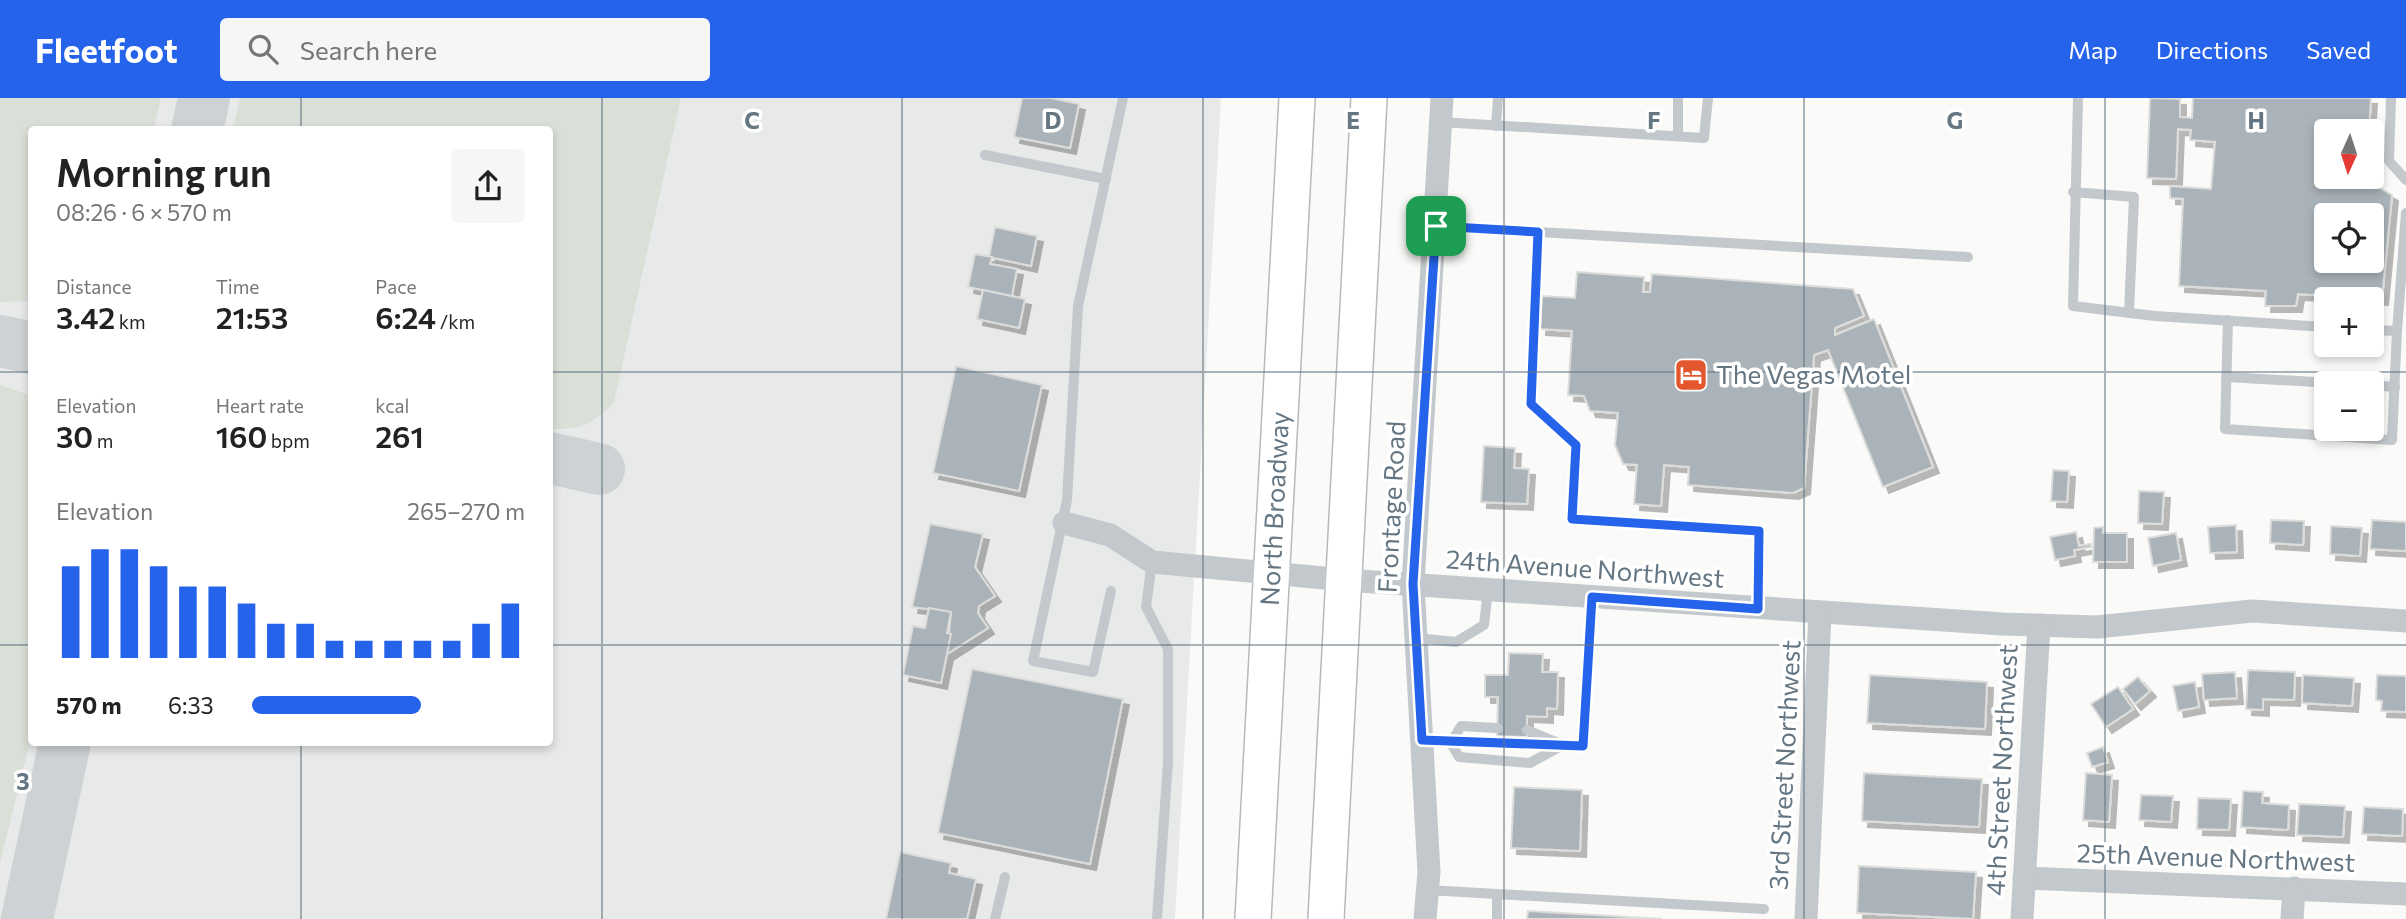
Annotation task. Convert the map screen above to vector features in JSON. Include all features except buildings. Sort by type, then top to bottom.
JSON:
[{"type":"main road","name":"North Broadway","points":[[1253,919],[1297,98]]},
{"type":"main road","points":[[1326,919],[1346,580],[1358,259],[1369,98]]},
{"type":"street","name":"Frontage Road","points":[[1426,919],[1422,740],[1413,584],[1442,98]]},
{"type":"street","name":"24th Avenue Northwest","points":[[1064,523],[1110,535],[1152,562],[1346,580],[1758,609],[2039,625],[2097,627],[2252,611],[2406,621]]},
{"type":"street","name":"3rd Street Northwest","points":[[1806,919],[1821,613]]},
{"type":"street","name":"4th Street Northwest","points":[[2022,919],[2039,625]]},
{"type":"street","name":"25th Avenue Northwest","points":[[2024,878],[2294,887],[2406,894]]},
{"type":"street","points":[[2292,919],[2294,887]]},
{"type":"lane","points":[[1111,591],[1093,672],[1033,661],[1064,523],[1078,306],[1123,98]]},
{"type":"lane","points":[[1496,126],[1498,98]]},
{"type":"lane","points":[[1678,98],[1678,136]]},
{"type":"lane","points":[[1440,122],[1704,138],[1709,98]]},
{"type":"lane","points":[[2078,98],[2073,192],[2073,306],[2129,313],[2314,326]]},
{"type":"lane","points":[[2391,98],[2389,161],[2406,180]]},
{"type":"lane","points":[[985,155],[1106,179]]},
{"type":"lane","points":[[2073,192],[2134,197],[2129,313]]},
{"type":"lane","points":[[2228,320],[2225,429],[2392,440],[2406,213]]},
{"type":"lane","points":[[1436,226],[1968,257]]},
{"type":"lane","points":[[1538,232],[1531,404],[1576,445],[1572,519],[1759,531],[1758,609]]},
{"type":"lane","points":[[2384,330],[2397,331]]},
{"type":"lane","points":[[2227,377],[2314,382]]},
{"type":"lane","points":[[2384,387],[2395,387]]},
{"type":"lane","points":[[1152,562],[1146,607],[1168,649],[1168,762],[1157,919]]},
{"type":"lane","points":[[1416,638],[1456,642],[1484,625],[1488,589]]},
{"type":"lane","points":[[1422,740],[1583,746],[1592,597]]},
{"type":"lane","points":[[1451,743],[1461,726],[1497,728]]},
{"type":"lane","points":[[1527,730],[1562,745]]},
{"type":"lane","points":[[1451,743],[1459,757],[1530,763],[1562,745]]},
{"type":"lane","points":[[995,919],[1005,877]]},
{"type":"lane","points":[[1427,890],[1764,909]]},
{"type":"lane","points":[[1497,894],[1497,919]]},
{"type":"shaded area","points":[[0,98],[1221,98],[1175,919],[0,919]]},
{"type":"shaded area","points":[[0,98],[161,98],[155,126],[28,126],[28,301],[0,302]]},
{"type":"shaded area","points":[[240,98],[681,98],[614,402],[600,416],[586,424],[553,429],[553,126],[234,126]]},
{"type":"shaded area","points":[[0,385],[28,395],[29,746],[0,863]]},
{"type":"taxiway","points":[[198,126],[204,98]]},
{"type":"taxiway","points":[[0,341],[28,347]]},
{"type":"taxiway","points":[[553,459],[599,469]]},
{"type":"taxiway","points":[[27,919],[64,746]]},
{"type":"place","name":"The Vegas Motel","points":[[1691,375]]},
{"type":"route","points":[[1436,226],[1538,232],[1531,404],[1576,445],[1572,519],[1759,531],[1758,609],[1592,597],[1583,746],[1422,740],[1413,584],[1436,226]]}]
